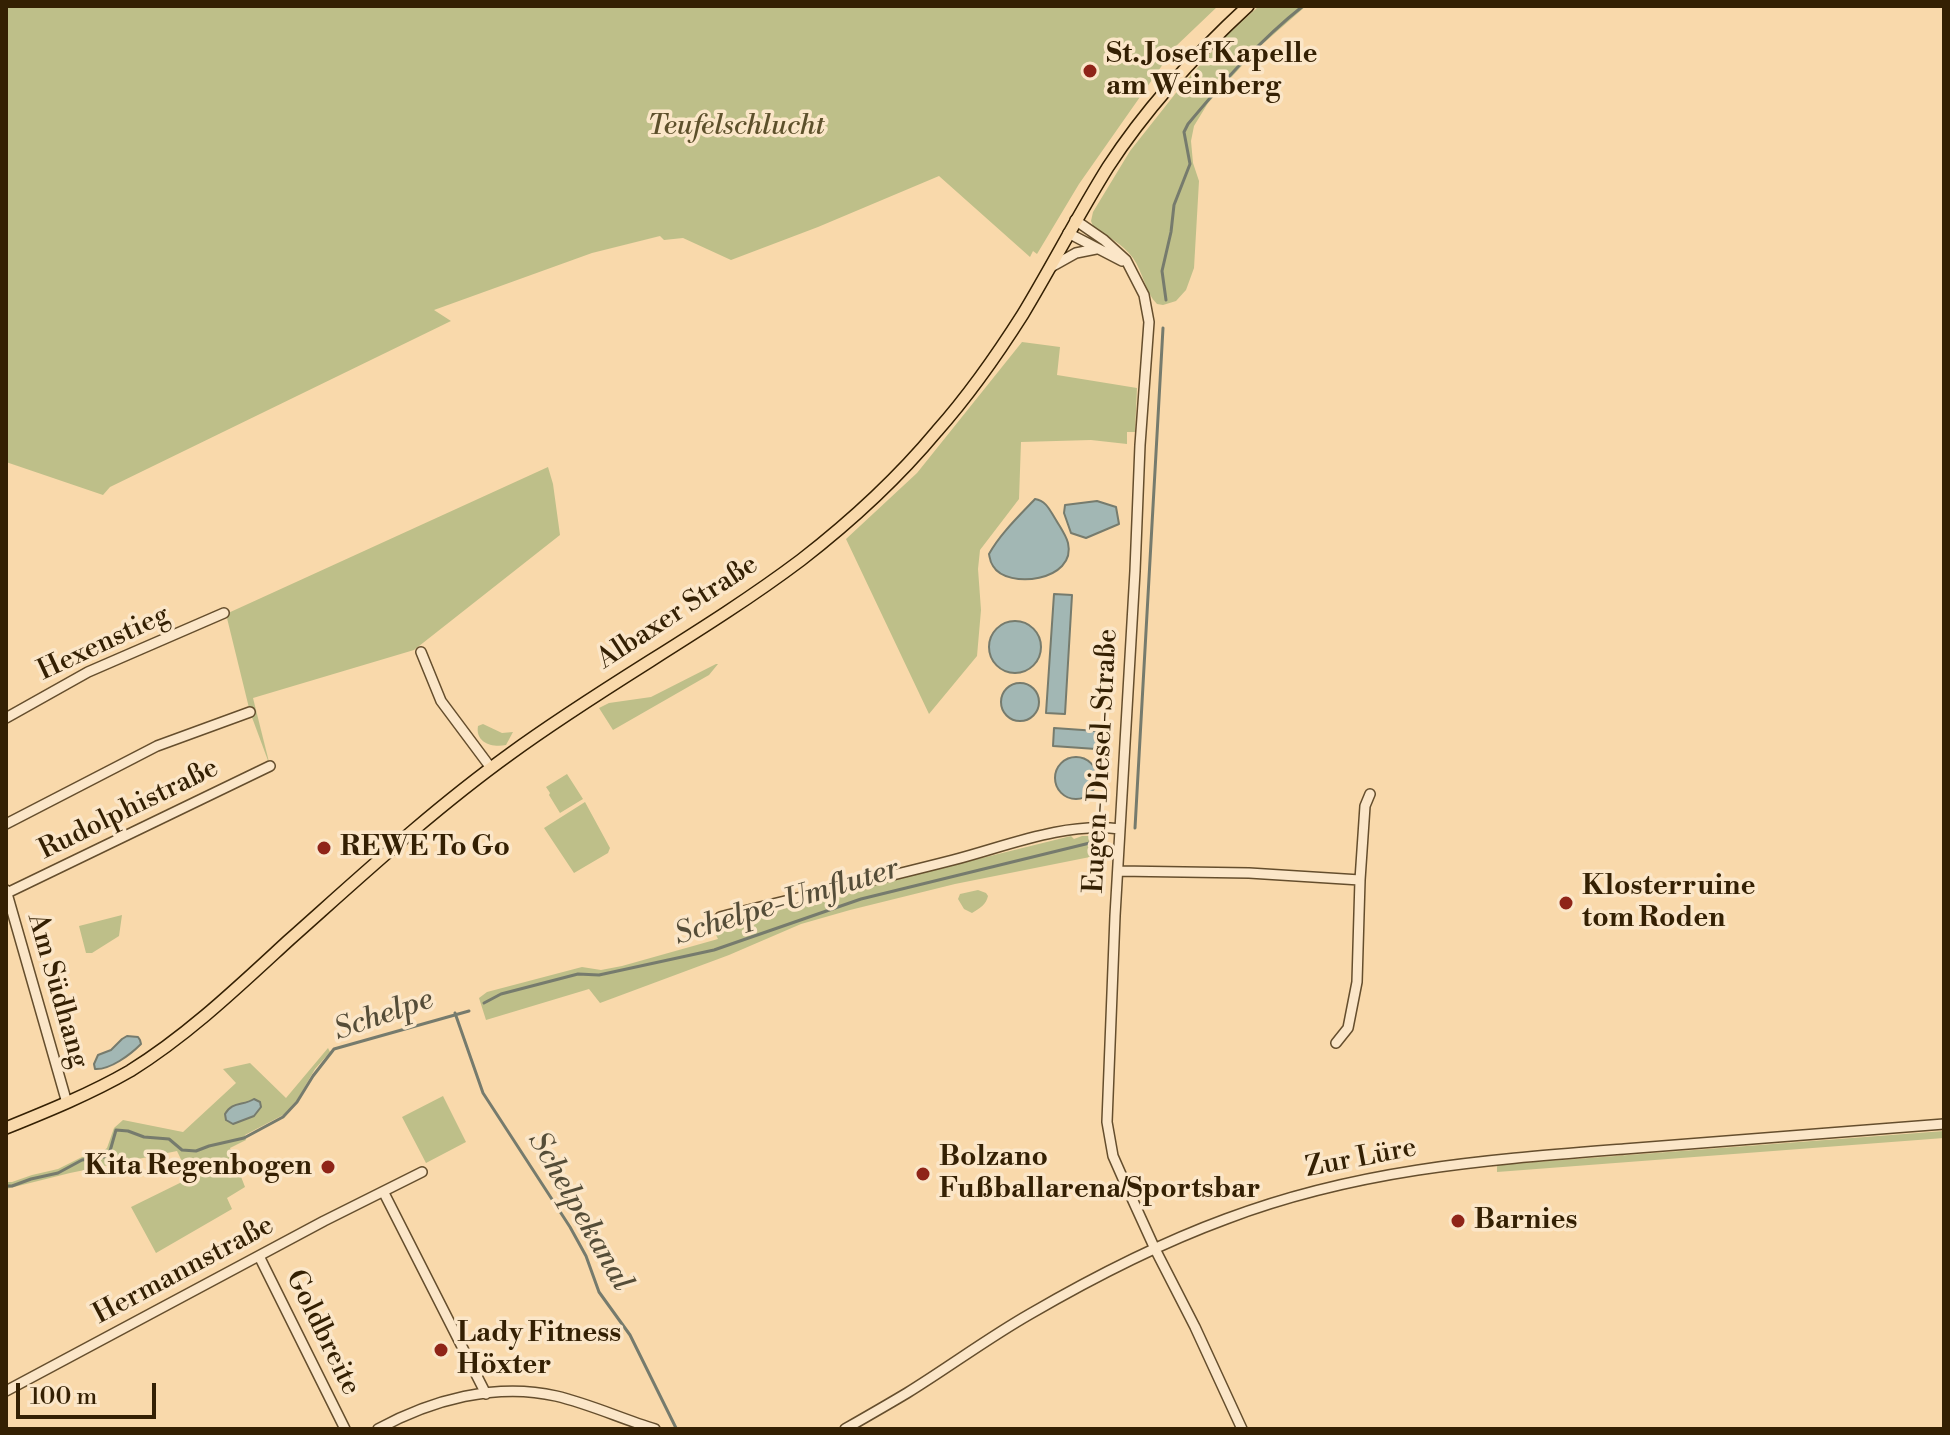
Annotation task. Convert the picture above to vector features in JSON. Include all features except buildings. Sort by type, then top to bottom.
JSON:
[{"type":"main road","name":"Albaxer Straße","points":[[6,1128],[98,1089],[181,1035],[381,857],[491,768],[770,582],[858,513],[911,461],[960,404],[1004,344],[1110,164],[1154,105],[1210,41],[1248,6]]},
{"type":"street","name":"Eugen-Diesel-Straße","points":[[1075,220],[1117,251],[1131,269],[1144,295],[1149,322],[1140,445],[1107,1122],[1113,1156],[1242,1429]]},
{"type":"street","points":[[1068,233],[1116,257],[1131,269]]},
{"type":"street","points":[[1049,269],[1076,253],[1098,249]]},
{"type":"street","name":"Hexenstieg","points":[[6,718],[88,672],[224,613]]},
{"type":"street","points":[[421,652],[441,701],[491,768]]},
{"type":"street","points":[[6,824],[157,746],[250,712]]},
{"type":"street","name":"Rudolphistraße","points":[[6,892],[270,766]]},
{"type":"street","points":[[1336,1043],[1348,1028],[1357,982],[1365,806],[1370,794]]},
{"type":"street","points":[[720,917],[1045,834],[1089,827],[1120,829]]},
{"type":"street","points":[[1118,871],[1249,873],[1360,880]]},
{"type":"street","name":"Am Südhang","points":[[6,892],[67,1103]]},
{"type":"street","name":"Zur Lüre","points":[[845,1429],[1028,1315],[1092,1280],[1223,1220],[1282,1199],[1355,1180],[1498,1159],[1944,1124]]},
{"type":"street","name":"Hermannstraße","points":[[6,1391],[422,1172]]},
{"type":"street","points":[[384,1193],[486,1394]]},
{"type":"street","name":"Goldbreite","points":[[259,1256],[345,1429]]},
{"type":"street","points":[[378,1429],[396,1425],[425,1407],[451,1399],[508,1392],[553,1395],[655,1429]]},
{"type":"green space","name":"Teufelschlucht","points":[[6,6],[1218,6],[1175,47],[1079,184],[1037,254],[1033,251],[1030,257],[939,176],[731,260],[683,238],[664,240],[660,236],[592,253],[434,310],[451,321],[110,487],[103,495],[6,462]]},
{"type":"green space","points":[[1259,6],[1306,6],[1258,48],[1208,103],[1194,126],[1191,141],[1193,163],[1199,181],[1194,268],[1186,290],[1176,301],[1157,304],[1129,253],[1093,226],[1093,212],[1130,151],[1183,84],[1223,39]]},
{"type":"green space","points":[[1022,342],[1060,347],[1057,375],[1137,388],[1135,432],[1127,432],[1127,444],[1091,440],[1021,442],[1019,499],[980,550],[981,610],[977,656],[929,714],[846,539],[917,473]]},
{"type":"green space","points":[[548,467],[560,535],[414,650],[253,698],[270,766],[250,712],[226,614]]},
{"type":"green space","points":[[716,664],[709,675],[613,730],[599,708],[609,703],[651,697]]},
{"type":"green space","points":[[483,724],[502,733],[513,732],[506,745],[491,745],[482,740],[478,726]]},
{"type":"green space","points":[[567,774],[583,799],[560,813],[546,787]]},
{"type":"green space","points":[[585,802],[610,848],[608,853],[574,873],[544,828]]},
{"type":"green space","points":[[1071,836],[1074,839],[1100,836],[1105,845],[1095,856],[955,884],[801,924],[729,955],[600,1003],[589,989],[486,1020],[479,998],[487,992],[582,967],[601,970],[622,966],[718,939],[714,931],[728,923]]},
{"type":"green space","points":[[978,890],[988,896],[984,904],[972,913],[964,909],[958,899],[960,894]]},
{"type":"green space","points":[[122,915],[119,936],[92,953],[86,953],[79,926]]},
{"type":"green space","points":[[328,1048],[330,1052],[283,1115],[245,1135],[246,1140],[230,1148],[245,1187],[227,1198],[232,1209],[156,1253],[131,1207],[190,1178],[177,1151],[6,1189],[6,1182],[58,1169],[82,1157],[99,1154],[107,1148],[114,1128],[123,1120],[183,1132],[236,1083],[223,1069],[250,1063],[286,1098]]},
{"type":"green space","points":[[443,1096],[466,1142],[426,1163],[402,1117]]},
{"type":"green space","points":[[1944,1131],[1944,1138],[1497,1172],[1497,1165]]},
{"type":"shaded area","points":[[1035,499],[1048,507],[1063,531],[1068,543],[1068,556],[1062,566],[1052,573],[1039,578],[1012,578],[993,566],[989,554],[1004,532]]},
{"type":"shaded area","points":[[1097,501],[1116,507],[1119,524],[1086,538],[1071,533],[1064,513],[1065,505]]},
{"type":"shaded area","points":[[1054,594],[1072,595],[1065,714],[1046,713]]},
{"type":"shaded area","points":[[1015,621],[1034,628],[1041,647],[1034,666],[1015,673],[996,666],[989,647],[996,628]]},
{"type":"shaded area","points":[[1020,683],[1034,688],[1039,702],[1034,716],[1020,721],[1006,716],[1001,702],[1006,688]]},
{"type":"shaded area","points":[[1054,728],[1097,731],[1096,749],[1053,746]]},
{"type":"shaded area","points":[[1076,757],[1091,763],[1097,778],[1091,793],[1076,799],[1061,793],[1055,778],[1061,763]]},
{"type":"shaded area","points":[[127,1036],[138,1037],[141,1044],[126,1057],[95,1069],[98,1055],[111,1050]]},
{"type":"shaded area","points":[[254,1099],[260,1102],[261,1107],[254,1116],[233,1124],[226,1120],[225,1114],[231,1107]]},
{"type":"waterway","name":"Schelpe-Umfluter","points":[[1166,300],[1162,271],[1174,205],[1190,164],[1184,132],[1242,62],[1303,6]]},
{"type":"waterway","name":"Schelpe-Umfluter","points":[[1135,828],[1163,328]]},
{"type":"waterway","name":"Schelpe-Umfluter","points":[[484,1003],[501,994],[578,974],[599,975],[714,950],[861,899],[1102,840]]},
{"type":"waterway","name":"Schelpe","points":[[6,1186],[58,1173],[82,1160],[104,1157],[110,1151],[116,1130],[169,1139],[182,1150],[196,1151],[244,1138],[283,1117],[334,1049],[469,1011]]},
{"type":"waterway","name":"Schelpekanal","points":[[455,1013],[483,1093],[570,1227],[586,1256],[599,1292],[630,1335],[676,1428]]},
{"type":"place","name":"St. Josef Kapelle am Weinberg","points":[[1090,71]]},
{"type":"place","name":"REWE To Go","points":[[324,848]]},
{"type":"place","name":"Klosterruine tom Roden","points":[[1566,903]]},
{"type":"place","name":"Kita Regenbogen","points":[[328,1167]]},
{"type":"place","name":"Bolzano Fußballarena/Sportsbar","points":[[923,1174]]},
{"type":"place","name":"Barnies","points":[[1458,1221]]},
{"type":"place","name":"Lady Fitness Höxter","points":[[441,1350]]}]
